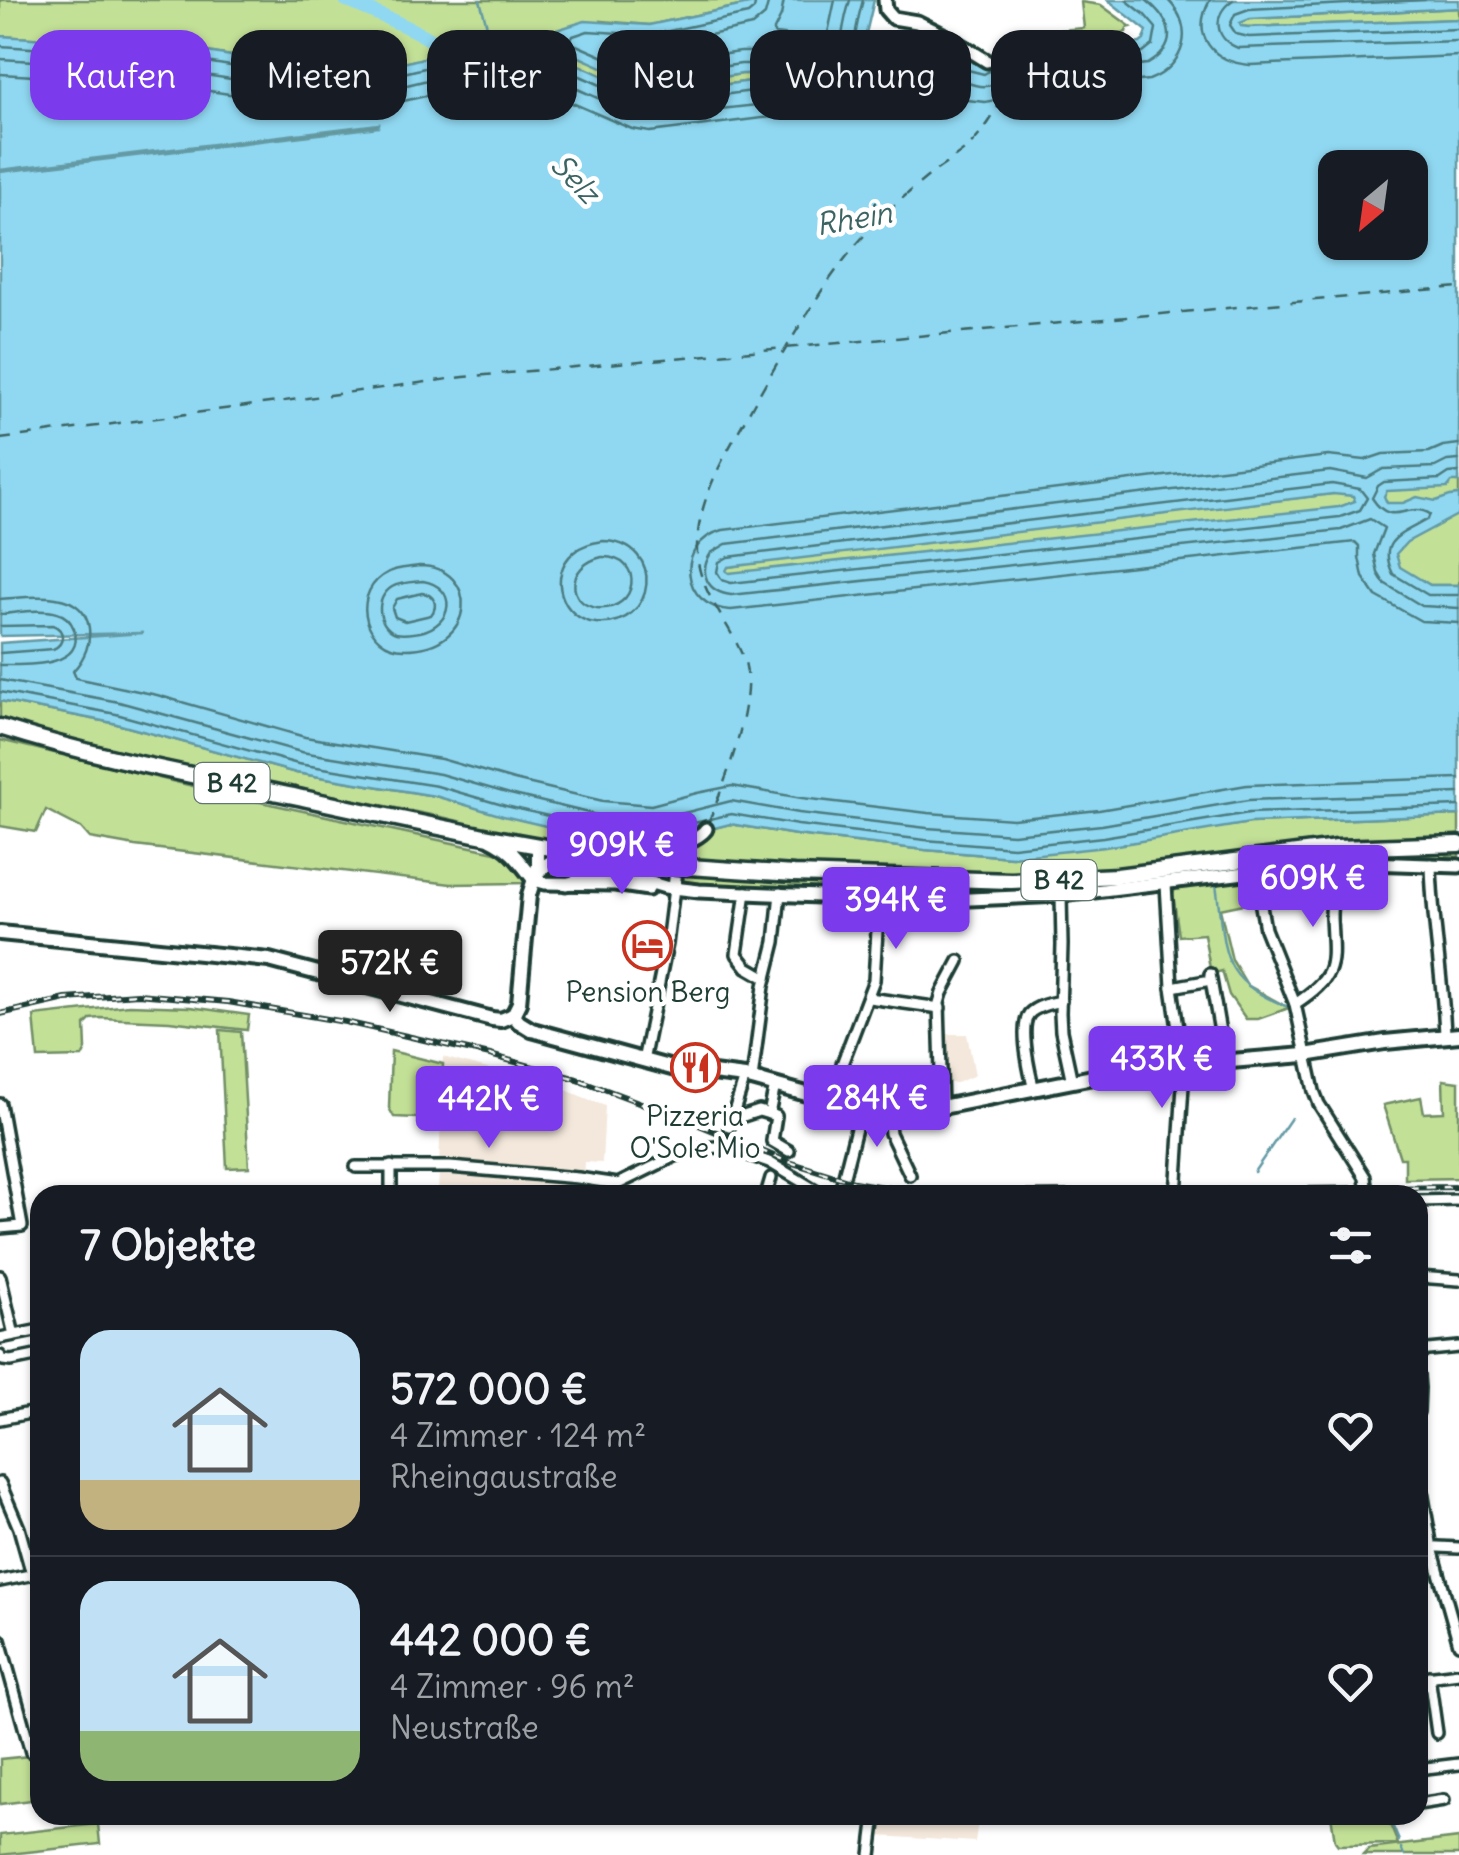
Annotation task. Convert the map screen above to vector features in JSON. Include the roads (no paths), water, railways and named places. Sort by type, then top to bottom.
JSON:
[{"type":"main road","name":"B 42","points":[[0,727],[99,754],[488,838],[689,867],[1026,881],[1155,872],[1336,848],[1459,844]]},
{"type":"main road","points":[[488,838],[511,850],[532,874]]},
{"type":"main road","points":[[514,1016],[538,847]]},
{"type":"main road","points":[[532,874],[573,853]]},
{"type":"main road","points":[[0,933],[269,960],[492,1020],[514,1016]]},
{"type":"main road","points":[[514,1016],[532,1030],[642,1061],[749,1078],[888,1113],[942,1107],[1133,1069],[1304,1055],[1452,1035]]},
{"type":"street","points":[[885,0],[886,10],[893,18],[917,22],[987,62]]},
{"type":"street","points":[[642,1061],[667,944],[681,850],[706,829]]},
{"type":"street","points":[[532,874],[541,882],[566,884],[598,876],[620,876],[674,888],[970,899],[1061,896],[1338,862],[1459,866]]},
{"type":"street","points":[[1295,1004],[1322,983],[1334,956],[1332,907],[1338,862]]},
{"type":"street","points":[[1431,864],[1442,983],[1452,1035]]},
{"type":"street","points":[[1255,872],[1265,929],[1295,1004],[1304,1055],[1319,1104],[1365,1177],[1366,1185]]},
{"type":"street","points":[[1166,884],[1172,986],[1184,1064],[1177,1185]]},
{"type":"street","points":[[746,892],[737,954],[747,967],[766,978]]},
{"type":"street","points":[[780,893],[775,942],[749,1078],[730,1123],[759,1111],[776,1116],[772,1141],[789,1151]]},
{"type":"street","points":[[1061,896],[1061,1031],[1072,1082]]},
{"type":"street","points":[[835,1102],[842,1064],[874,980],[879,898]]},
{"type":"street","points":[[942,1107],[940,1008],[942,993],[959,961]]},
{"type":"street","points":[[1172,986],[1211,977],[1225,1061]]},
{"type":"street","points":[[869,998],[940,1008]]},
{"type":"street","points":[[1034,1090],[1026,1042],[1028,1016],[1060,1002]]},
{"type":"street","points":[[769,1114],[774,1085]]},
{"type":"street","points":[[0,1105],[22,1226],[0,1228]]},
{"type":"street","points":[[842,1185],[861,1108]]},
{"type":"street","points":[[888,1113],[890,1132],[910,1175]]},
{"type":"street","points":[[356,1167],[450,1167],[618,1184],[676,1156],[708,1146],[740,1152],[779,1167],[808,1185]]},
{"type":"street","points":[[390,1166],[391,1185]]},
{"type":"street","points":[[769,1185],[771,1178]]},
{"type":"street","points":[[1428,1201],[1459,1200]]},
{"type":"street","points":[[0,1276],[14,1335]]},
{"type":"street","points":[[1428,1278],[1459,1280]]},
{"type":"street","points":[[0,1338],[30,1332]]},
{"type":"street","points":[[1428,1350],[1459,1347]]},
{"type":"street","points":[[0,1356],[11,1362],[30,1357]]},
{"type":"street","points":[[0,1420],[30,1413]]},
{"type":"street","points":[[0,1482],[30,1557]]},
{"type":"street","points":[[1428,1527],[1459,1644]]},
{"type":"street","points":[[1428,1547],[1459,1548]]},
{"type":"street","points":[[0,1581],[30,1574]]},
{"type":"street","points":[[0,1640],[30,1748]]},
{"type":"street","points":[[1428,1676],[1459,1673]]},
{"type":"street","points":[[1428,1699],[1436,1734]]},
{"type":"street","points":[[1428,1769],[1459,1764]]},
{"type":"street","points":[[1428,1802],[1444,1800]]},
{"type":"street","points":[[871,1855],[875,1825]]},
{"type":"water","points":[[768,0],[874,0],[867,30],[750,30],[750,74],[730,76],[730,30],[597,30],[597,65],[577,56],[577,30],[556,30],[585,21],[649,25]]},
{"type":"water","name":"Rhein","points":[[1108,0],[1459,0],[1459,8],[1250,19],[1240,23],[1249,27],[1459,19],[1459,482],[1452,482],[1447,488],[1387,491],[1384,496],[1387,503],[1403,503],[1417,497],[1436,501],[1459,495],[1459,514],[1407,542],[1396,554],[1400,567],[1430,585],[1459,585],[1459,815],[1250,823],[1105,847],[1012,857],[796,835],[730,824],[655,843],[597,838],[435,796],[296,773],[113,723],[0,701],[0,643],[143,633],[0,636],[0,172],[379,124],[0,170],[0,36],[30,38],[30,120],[211,120],[211,53],[231,56],[231,120],[407,120],[407,62],[427,57],[427,120],[577,120],[577,64],[597,73],[597,120],[730,120],[730,84],[750,81],[750,120],[971,120],[971,62],[980,62],[989,55],[991,120],[1142,120],[1142,42],[1147,31]],"holes":[[[1333,494],[1353,496],[1355,501],[1339,507],[726,571],[728,567]]]},
{"type":"waterway","name":"Selz","points":[[346,0],[427,38]]},
{"type":"waterway","points":[[480,0],[488,30]]},
{"type":"waterway","points":[[1216,884],[1225,947],[1237,975],[1249,987],[1291,1008]]},
{"type":"waterway","points":[[1254,1172],[1291,1118]]},
{"type":"waterway","points":[[1392,1825],[1399,1841]]},
{"type":"waterway","points":[[1401,1848],[1404,1855]]},
{"type":"railway","points":[[0,1014],[66,999],[138,994],[228,1002],[345,1022],[577,1079],[786,1161],[872,1185]]},
{"type":"railway","points":[[1428,1187],[1459,1187]]},
{"type":"place","name":"Pension Berg","points":[[648,945]]},
{"type":"place","name":"Pizzeria O'Sole Mio","points":[[695,1068]]}]
